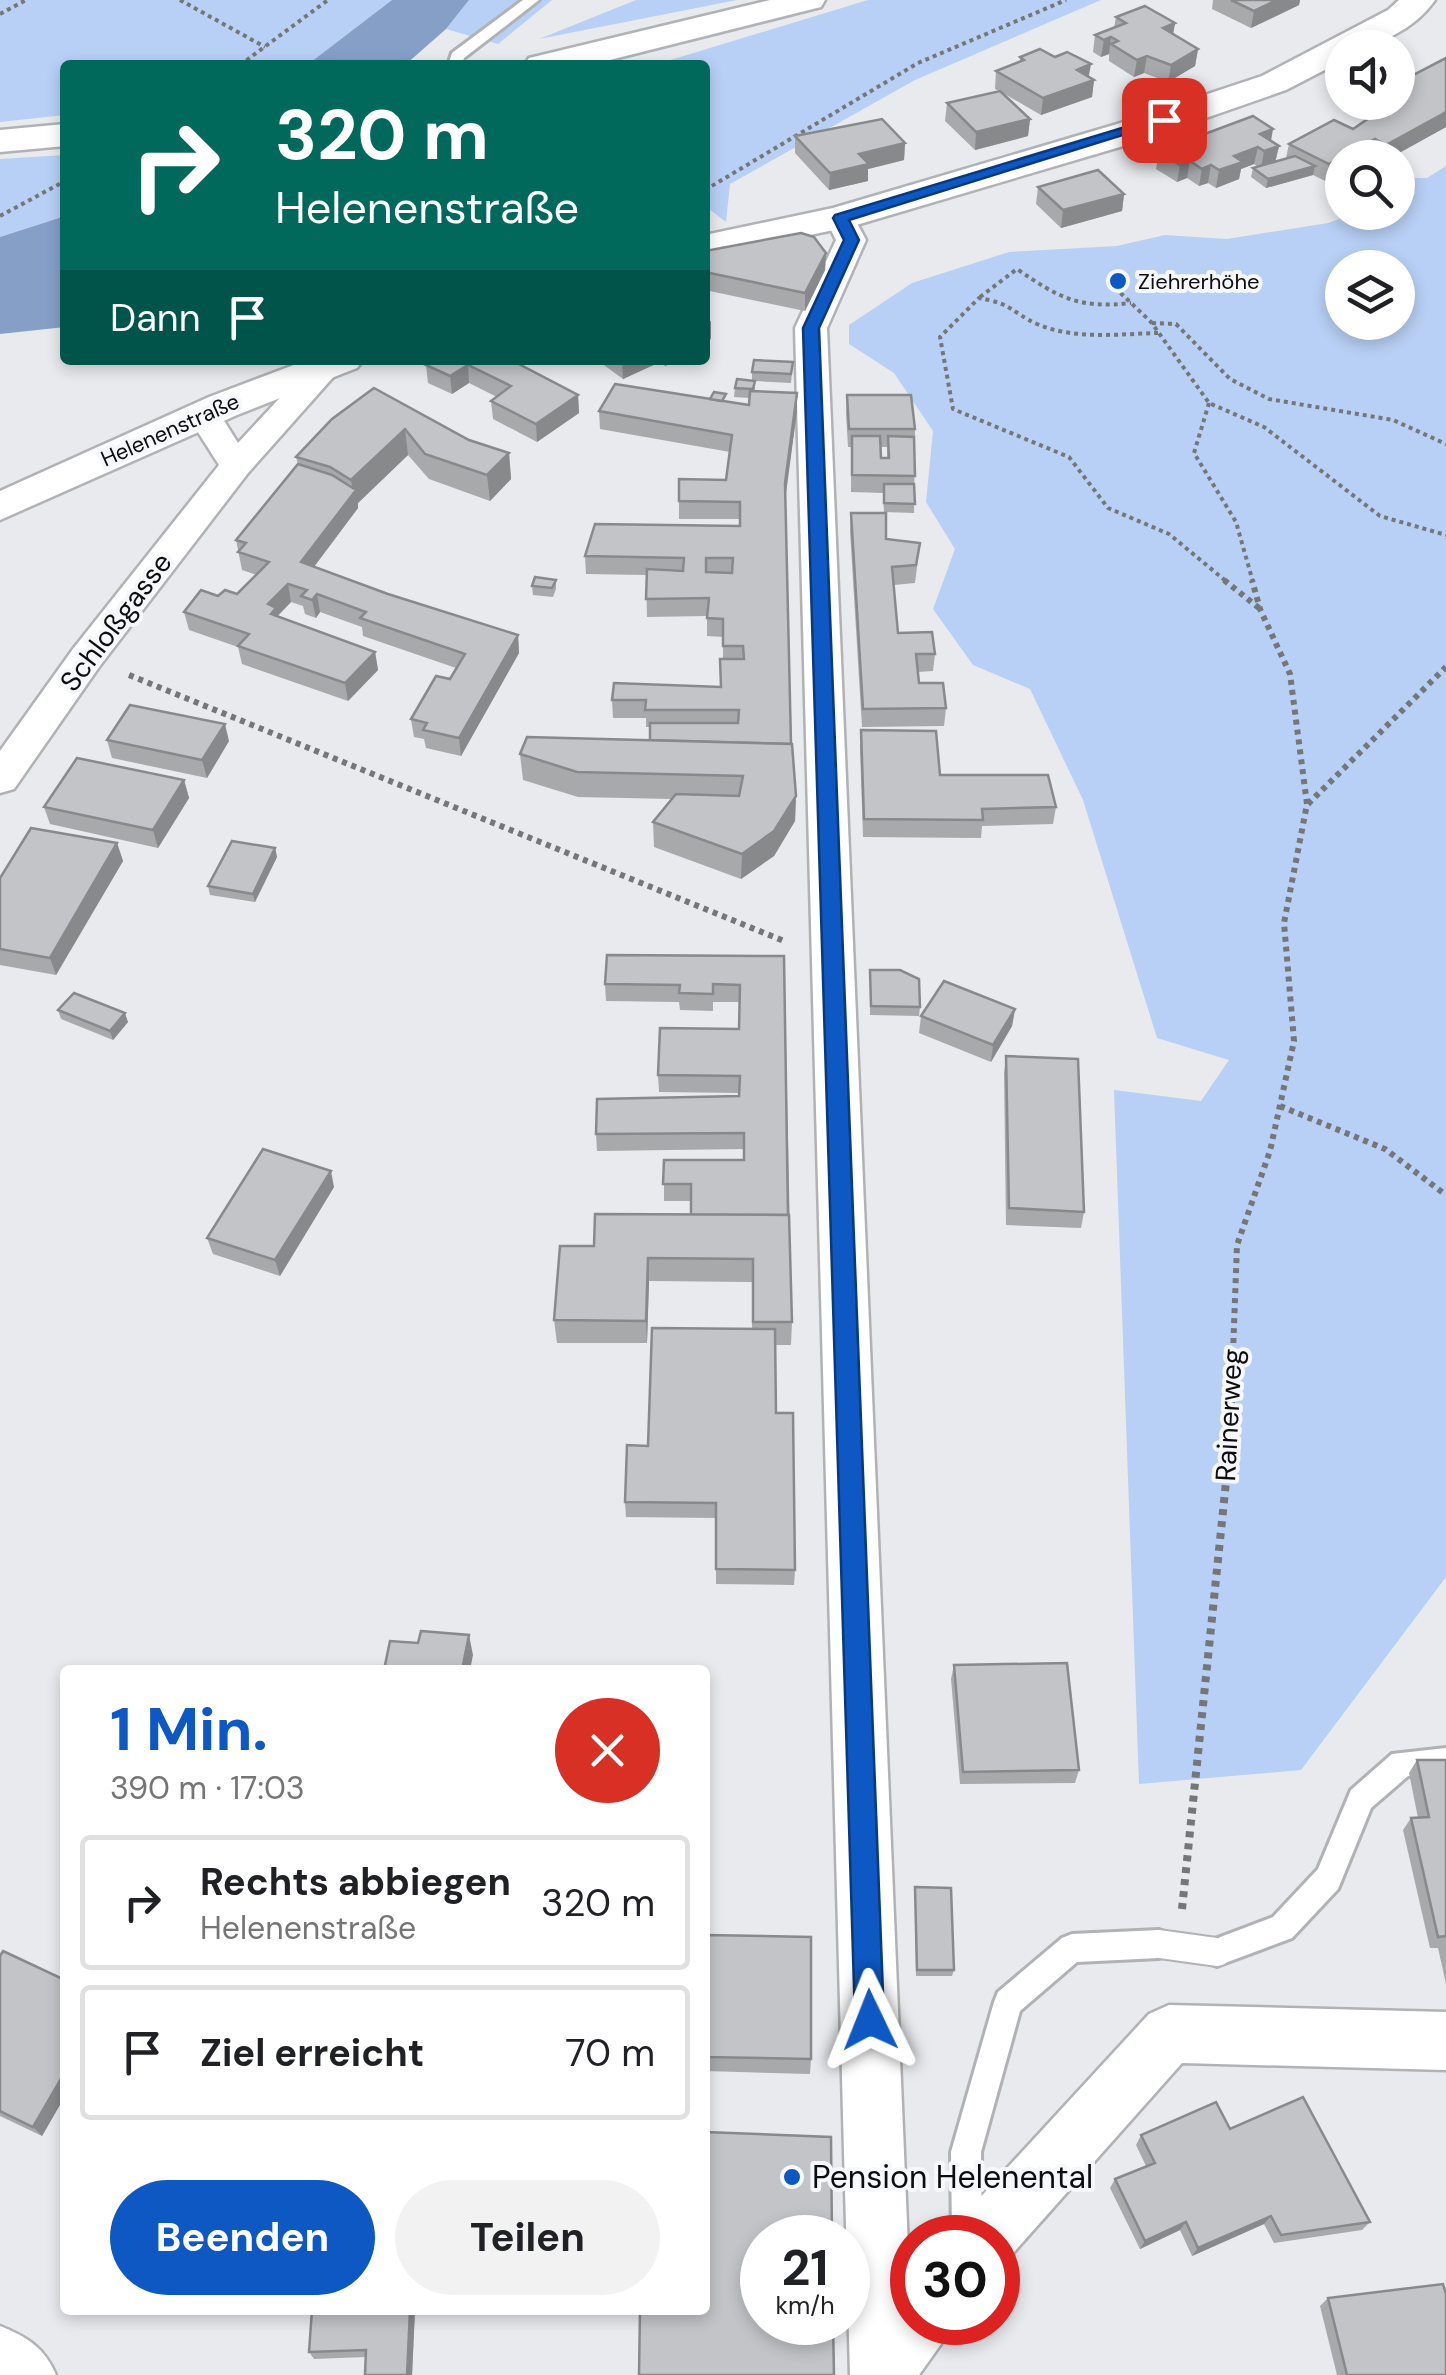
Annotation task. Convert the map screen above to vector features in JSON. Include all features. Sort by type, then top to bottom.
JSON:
[{"type":"street","points":[[566,60],[809,0]]},
{"type":"street","points":[[710,245],[840,218],[1127,133],[1274,83],[1400,17],[1420,0]]},
{"type":"street","points":[[0,141],[60,135]]},
{"type":"street","points":[[840,218],[851,240],[811,328],[882,2374]]},
{"type":"street","name":"Helenenstraße","points":[[0,507],[204,415],[330,365]]},
{"type":"street","name":"Schloßgasse","points":[[0,780],[86,658],[236,466],[333,365]]},
{"type":"street","points":[[204,415],[236,466]]},
{"type":"street","points":[[1006,2215],[1169,2034],[1446,2042]]},
{"type":"street","points":[[882,2374],[903,2345]]},
{"type":"street","points":[[0,2358],[24,2375]]},
{"type":"lane","points":[[457,60],[532,0]]},
{"type":"lane","points":[[967,2215],[966,2152],[1008,2002],[1072,1948],[1160,1944],[1217,1952],[1282,1928],[1328,1879],[1361,1799],[1402,1762],[1446,1761]]},
{"type":"path","points":[[0,14],[26,0]]},
{"type":"path","points":[[180,0],[264,47]]},
{"type":"path","points":[[247,60],[328,0]]},
{"type":"path","points":[[710,187],[918,63],[1066,0]]},
{"type":"path","points":[[0,216],[60,184]]},
{"type":"path","points":[[1132,302],[1101,308],[1065,303],[1017,269],[979,298],[940,338],[953,409],[1069,457],[1108,508],[1169,534],[1260,609]]},
{"type":"path","points":[[1109,282],[1151,322],[1209,402],[1264,427],[1380,516],[1446,535]]},
{"type":"path","points":[[979,298],[1007,303],[1037,324],[1084,335],[1158,333]]},
{"type":"path","points":[[1151,322],[1176,324],[1230,379],[1270,399],[1393,420],[1446,444]]},
{"type":"path","name":"Rainerweg","points":[[1181,1918],[1229,1453],[1237,1246],[1270,1152],[1294,1041],[1284,922],[1307,804],[1290,674],[1260,609],[1236,522],[1194,454],[1209,402]]},
{"type":"path","points":[[86,658],[834,961]]},
{"type":"path","points":[[1307,804],[1446,667]]},
{"type":"path","points":[[1280,1106],[1384,1149],[1446,1195]]},
{"type":"shaded area","points":[[0,0],[392,0],[314,60],[60,60],[60,116],[0,122]]},
{"type":"shaded area","points":[[392,0],[469,0],[446,29],[411,60],[314,60]]},
{"type":"shaded area","points":[[469,0],[552,0],[498,44],[446,29]]},
{"type":"shaded area","points":[[636,0],[737,0],[539,39]]},
{"type":"shaded area","points":[[868,0],[1101,0],[915,80],[730,184],[726,222],[710,210],[710,60],[670,60]]},
{"type":"shaded area","points":[[60,155],[60,218],[0,237],[0,159]]},
{"type":"shaded area","points":[[1446,166],[1446,1577],[1301,1770],[1139,1784],[1114,1090],[1201,1101],[1229,1060],[1157,1038],[1083,800],[1030,689],[973,665],[933,609],[955,549],[926,502],[933,431],[894,373],[849,344],[849,325],[912,283],[1009,252],[1117,246],[1165,235],[1227,239],[1325,223],[1325,230],[1415,230],[1415,178],[1427,178]]},
{"type":"shaded area","points":[[60,218],[60,328],[0,334],[0,237]]},
{"type":"building","points":[[1231,0],[1277,0],[1254,11]]},
{"type":"building","points":[[1145,6],[1175,23],[1163,28],[1198,49],[1171,65],[1147,56],[1137,60],[1111,44],[1118,41],[1095,35],[1126,23],[1116,17]]},
{"type":"building","points":[[1040,49],[1055,57],[1067,52],[1091,64],[1077,70],[1094,80],[1043,98],[996,71]]},
{"type":"building","points":[[1446,58],[1446,112],[1395,140],[1325,140],[1325,162],[1289,144],[1334,120],[1353,129],[1366,120],[1415,120],[1415,74]]},
{"type":"building","points":[[1000,91],[1030,119],[976,132],[947,103]]},
{"type":"building","points":[[1253,116],[1273,129],[1260,134],[1279,146],[1264,151],[1258,147],[1234,156],[1243,162],[1219,170],[1211,165],[1202,169],[1190,161],[1180,165],[1159,151]]},
{"type":"building","points":[[882,119],[905,143],[859,154],[869,164],[830,173],[795,136]]},
{"type":"building","points":[[1295,156],[1315,166],[1268,179],[1253,168]]},
{"type":"building","points":[[1098,170],[1124,194],[1063,210],[1038,187]]},
{"type":"building","points":[[801,233],[814,237],[826,253],[805,293],[710,273],[710,250]]},
{"type":"building","points":[[754,360],[793,362],[791,374],[752,372]]},
{"type":"building","points":[[426,365],[468,365],[450,376]]},
{"type":"building","points":[[468,365],[521,365],[578,395],[536,424],[491,401],[511,386]]},
{"type":"building","points":[[737,379],[755,381],[753,389],[735,388]]},
{"type":"building","points":[[615,384],[749,405],[750,391],[797,393],[785,483],[791,744],[650,740],[650,723],[738,723],[739,710],[645,710],[646,700],[612,700],[614,683],[721,687],[720,659],[744,659],[743,646],[723,646],[723,619],[707,618],[709,598],[646,599],[647,569],[683,571],[684,558],[585,556],[595,524],[740,526],[740,502],[679,501],[679,479],[726,480],[732,435],[599,411]],"holes":[[[706,558],[733,558],[732,573],[706,572]]]},
{"type":"building","points":[[374,388],[469,440],[509,453],[487,475],[425,454],[405,429],[351,480],[330,467],[296,457],[332,419]]},
{"type":"building","points":[[714,392],[726,394],[722,401],[710,399]]},
{"type":"building","points":[[847,395],[911,395],[915,429],[849,429]]},
{"type":"building","points":[[852,436],[880,436],[881,458],[889,458],[888,436],[914,437],[915,476],[852,475]]},
{"type":"building","points":[[298,464],[332,475],[356,490],[301,562],[518,635],[459,738],[423,730],[427,723],[411,719],[436,676],[450,679],[465,654],[360,618],[366,612],[317,594],[312,600],[301,596],[307,590],[288,584],[268,604],[276,608],[271,614],[375,652],[345,683],[238,646],[249,634],[184,612],[201,590],[218,596],[225,590],[237,594],[269,562],[238,552],[246,543],[236,540]]},
{"type":"building","points":[[884,484],[914,484],[915,504],[884,503]]},
{"type":"building","points":[[851,513],[886,513],[886,539],[920,543],[916,565],[892,567],[898,633],[932,632],[935,654],[916,654],[919,683],[943,683],[946,708],[863,709]]},
{"type":"building","points":[[535,577],[556,580],[552,588],[532,586]]},
{"type":"building","points":[[130,705],[225,724],[202,760],[107,740]]},
{"type":"building","points":[[861,730],[936,731],[940,775],[1048,775],[1056,807],[982,809],[983,820],[864,819]]},
{"type":"building","points":[[527,737],[792,744],[796,796],[774,831],[742,854],[653,822],[676,794],[739,796],[743,776],[577,772],[520,754]]},
{"type":"building","points":[[77,758],[184,780],[153,830],[44,807]]},
{"type":"building","points":[[31,828],[117,843],[50,958],[0,949],[0,878]]},
{"type":"building","points":[[232,841],[275,848],[253,894],[208,886]]},
{"type":"building","points":[[607,955],[784,956],[788,1215],[691,1215],[691,1184],[663,1184],[664,1160],[744,1160],[744,1133],[596,1134],[597,1099],[739,1096],[740,1076],[658,1075],[660,1028],[739,1029],[740,985],[713,984],[713,994],[679,993],[680,985],[605,984]]},
{"type":"building","points":[[870,970],[900,970],[919,979],[920,1007],[871,1006]]},
{"type":"building","points":[[944,981],[1015,1009],[993,1045],[921,1016]]},
{"type":"building","points":[[74,993],[125,1013],[110,1031],[58,1010]]},
{"type":"building","points":[[1006,1056],[1078,1059],[1084,1212],[1009,1208]]},
{"type":"building","points":[[263,1149],[331,1171],[275,1260],[207,1238]]},
{"type":"building","points":[[595,1214],[789,1215],[792,1322],[753,1322],[753,1259],[648,1258],[646,1321],[554,1320],[560,1246],[594,1246]]},
{"type":"building","points":[[652,1328],[775,1329],[776,1413],[793,1413],[795,1570],[716,1569],[716,1503],[625,1502],[627,1445],[648,1446]]},
{"type":"building","points":[[421,1631],[469,1635],[463,1665],[385,1665],[390,1641],[418,1643]]},
{"type":"building","points":[[1067,1663],[1079,1770],[963,1772],[954,1665]]},
{"type":"building","points":[[1417,1760],[1446,1760],[1446,1936],[1438,1937],[1411,1818],[1429,1817]]},
{"type":"building","points":[[915,1887],[951,1888],[954,1970],[917,1970]]},
{"type":"building","points":[[710,1935],[811,1937],[811,2059],[710,2057]]},
{"type":"building","points":[[3,1951],[60,1978],[60,2081],[33,2127],[0,2111]]},
{"type":"building","points":[[1303,2097],[1370,2222],[1281,2235],[1271,2216],[1198,2248],[1186,2222],[1145,2241],[1115,2179],[1155,2163],[1141,2135],[1216,2102],[1230,2129]]},
{"type":"building","points":[[710,2132],[831,2137],[832,2215],[740,2215],[740,2345],[833,2345],[834,2375],[639,2375],[640,2315],[710,2315]]},
{"type":"building","points":[[1443,2284],[1446,2375],[1347,2375],[1328,2298]]},
{"type":"building","points":[[312,2315],[410,2315],[407,2375],[365,2375],[366,2350],[309,2352]]},
{"type":"place","name":"Ziehrerhöhe","points":[[1118,281]]},
{"type":"place","name":"Pension Helenental","points":[[792,2177]]},
{"type":"route","points":[[870,2020],[811,328],[851,240],[840,218],[1164,120]]}]
